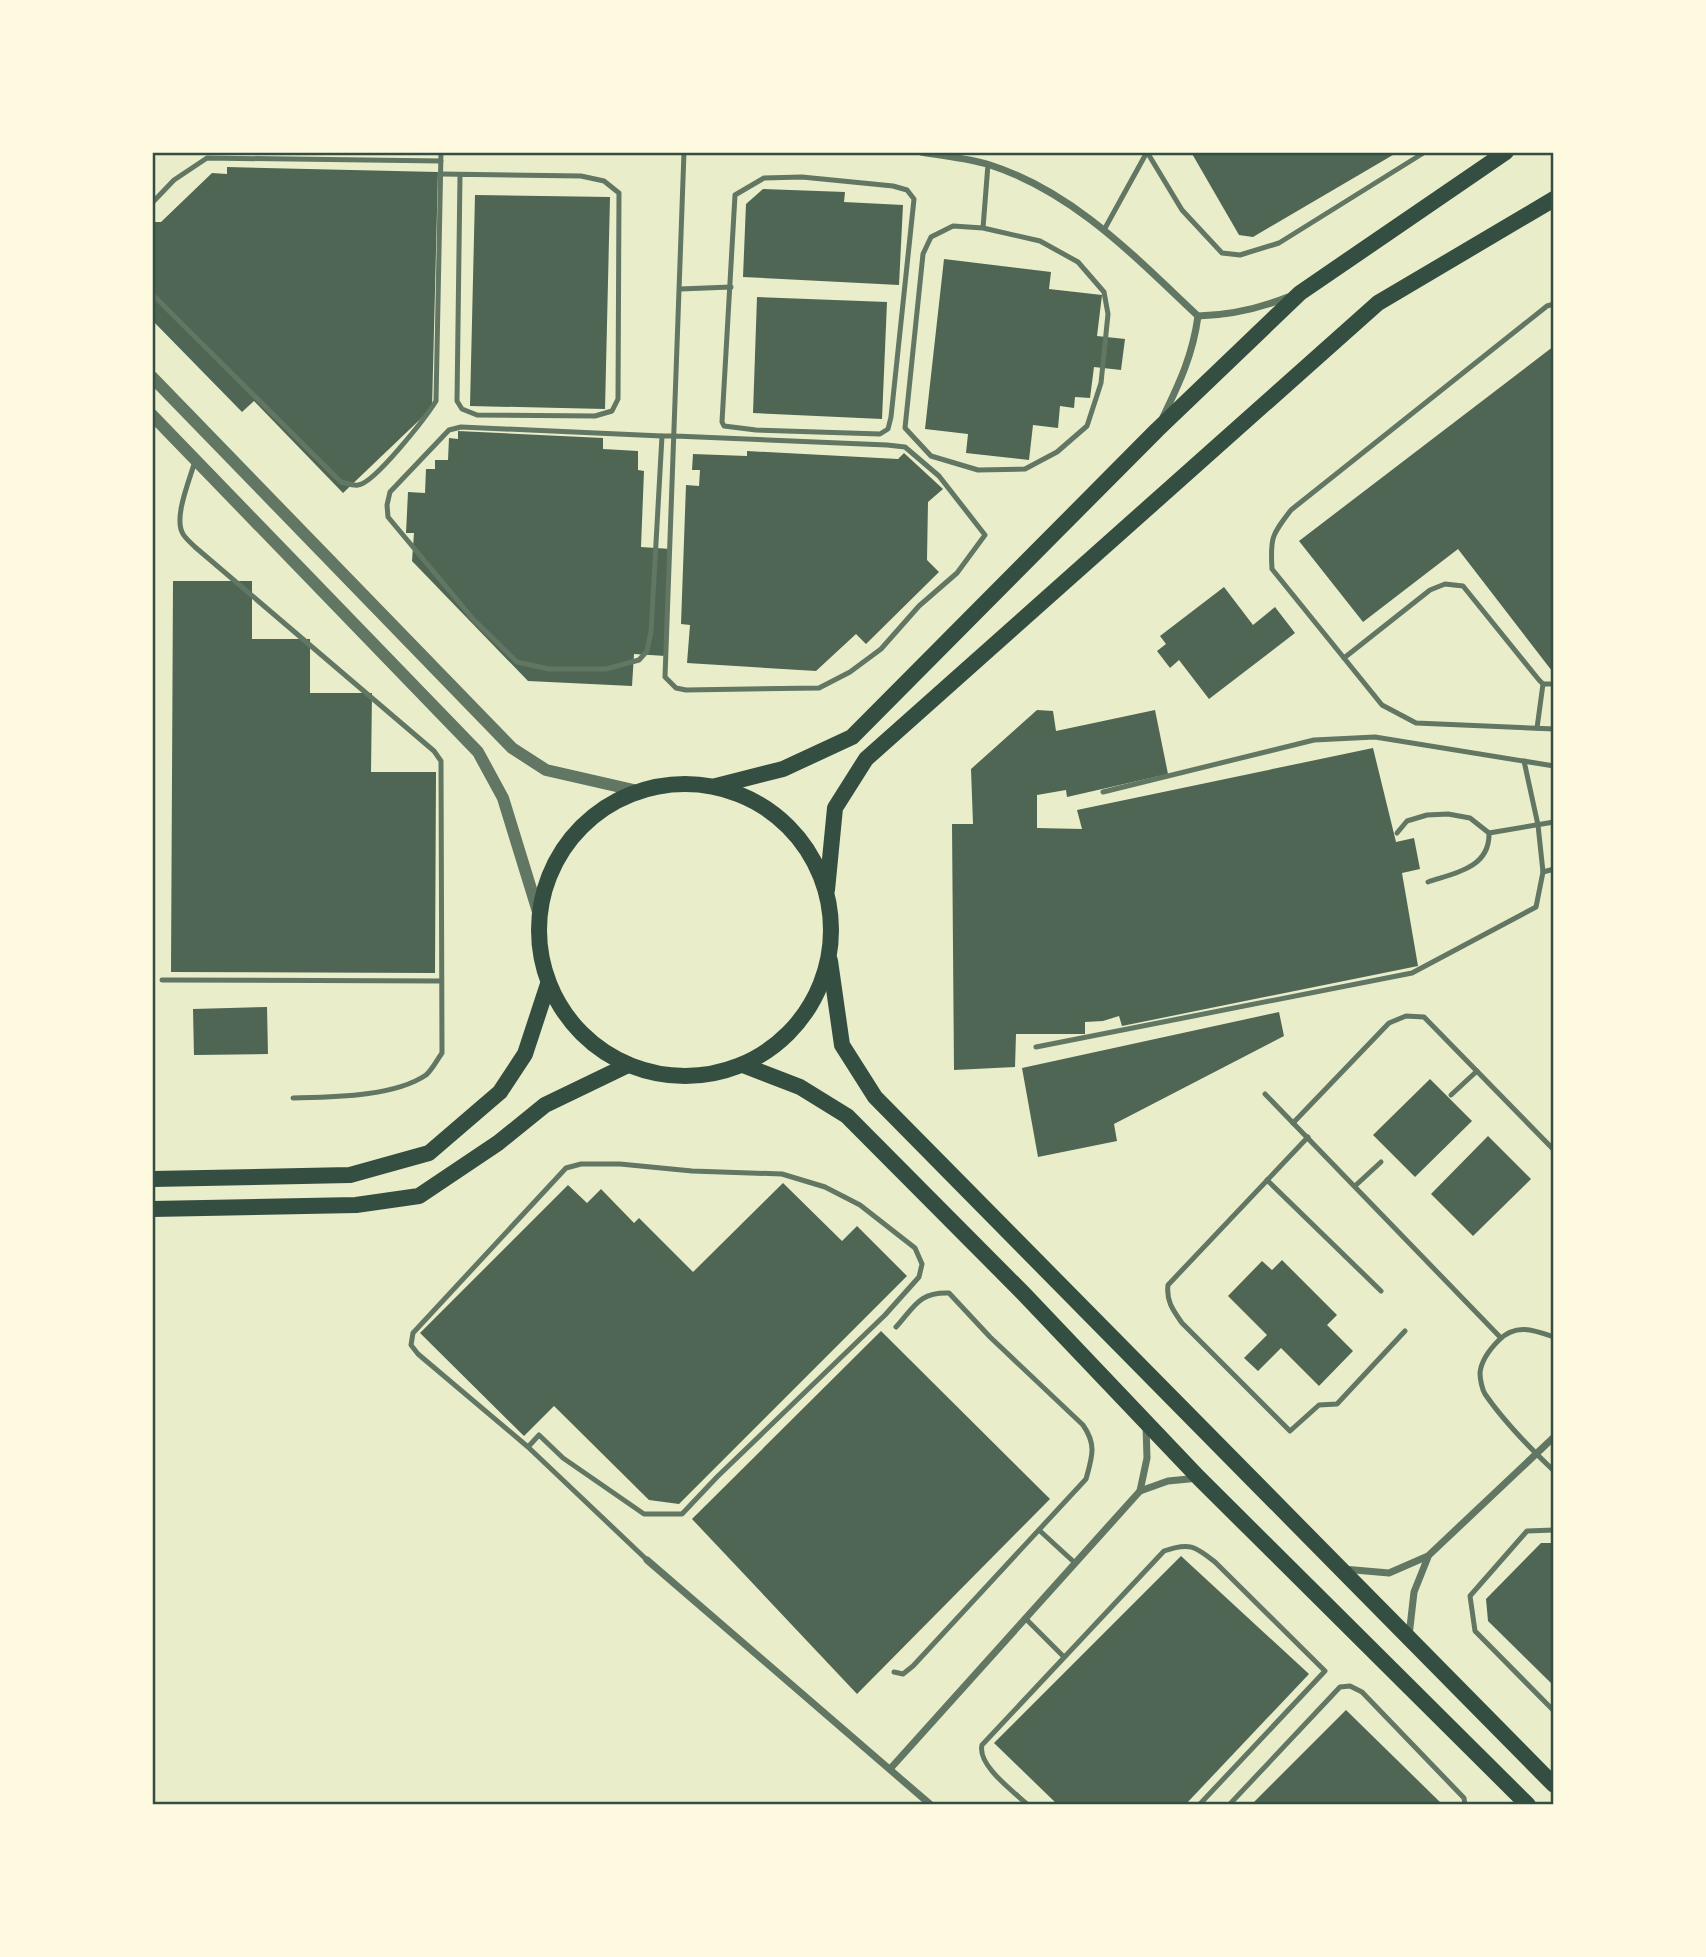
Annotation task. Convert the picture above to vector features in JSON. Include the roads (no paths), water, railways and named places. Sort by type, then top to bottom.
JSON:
[{"type":"main road","points":[[716,786],[783,769],[852,737],[1157,430],[1300,293],[1506,152]]},
{"type":"main road","points":[[827,890],[835,808],[866,759],[1378,303],[1554,199]]},
{"type":"main road","points":[[830,961],[813,1004],[783,1040],[743,1065],[705,1075],[666,1075],[628,1065],[594,1046],[568,1018],[548,984],[539,950],[538,915],[549,874],[570,838],[601,810],[638,791],[677,783],[716,786],[754,800],[786,823],[811,853],[827,890],[833,925],[830,961],[842,1045],[875,1097],[1554,1785]]},
{"type":"main road","points":[[152,1179],[351,1175],[429,1153],[500,1092],[525,1054],[548,984]]},
{"type":"main road","points":[[152,1209],[356,1205],[419,1196],[498,1143],[545,1105],[628,1065]]},
{"type":"main road","points":[[743,1065],[800,1087],[846,1116],[1023,1293],[1199,1478],[1528,1805]]},
{"type":"street","points":[[920,152],[988,164],[1038,185],[1077,208],[1198,316],[1248,311],[1300,293]]},
{"type":"street","points":[[1157,430],[1191,355],[1198,316]]},
{"type":"street","points":[[152,377],[512,748],[546,769],[638,791]]},
{"type":"street","points":[[152,415],[478,752],[503,798],[538,915]]},
{"type":"street","points":[[1140,1491],[1147,1458],[1146,1422]]},
{"type":"street","points":[[1342,1569],[1389,1573],[1428,1556],[1554,1437]]},
{"type":"street","points":[[890,1769],[1140,1491],[1168,1481],[1199,1478]]},
{"type":"street","points":[[1409,1636],[1414,1592],[1428,1556]]},
{"type":"street","points":[[647,1560],[932,1805]]},
{"type":"lane","points":[[152,294],[341,482],[359,485],[371,479],[427,416],[436,401],[441,152]]},
{"type":"lane","points":[[662,436],[651,632],[647,651],[639,660],[606,669],[549,668],[517,662],[474,619],[388,517],[390,492],[453,428],[675,436],[905,447],[939,476],[985,534],[957,573],[919,606],[881,649],[850,672],[818,688],[676,688],[665,677],[675,436],[681,289],[684,152]]},
{"type":"lane","points":[[1147,152],[1182,210],[1222,253],[1240,255],[1279,243],[1425,152]]},
{"type":"lane","points":[[1104,230],[1147,152]]},
{"type":"lane","points":[[152,204],[174,180],[207,158],[441,161]]},
{"type":"lane","points":[[983,228],[988,164]]},
{"type":"lane","points":[[441,174],[581,176],[604,181],[620,194],[618,399],[612,411],[595,416],[477,415],[463,409],[457,401],[460,175]]},
{"type":"lane","points":[[802,177],[893,186],[907,190],[914,199],[914,209],[888,429],[880,434],[757,430],[724,426],[721,420],[731,288],[733,207],[735,195],[746,187],[764,178],[802,177]]},
{"type":"lane","points":[[953,226],[983,228],[1040,241],[1077,262],[1104,292],[1108,314],[1101,383],[1087,426],[1057,452],[1025,469],[978,470],[931,456],[905,428],[923,254],[931,237],[953,226]]},
{"type":"lane","points":[[681,289],[731,288]]},
{"type":"lane","points":[[1554,304],[1547,306],[1291,510],[1273,533],[1271,549],[1272,569],[1382,705],[1416,723],[1554,729]]},
{"type":"lane","points":[[196,458],[181,506],[181,532],[195,547],[434,751],[441,761],[442,1053],[428,1074],[406,1086],[355,1095],[293,1098]]},
{"type":"lane","points":[[1343,658],[1430,590],[1445,584],[1463,586],[1543,684],[1554,684]]},
{"type":"lane","points":[[1537,728],[1543,684]]},
{"type":"lane","points":[[1103,792],[1314,740],[1375,737],[1554,766]]},
{"type":"lane","points":[[1036,1046],[1412,973],[1536,907],[1543,872],[1538,825],[1524,761]]},
{"type":"lane","points":[[1397,833],[1407,821],[1427,815],[1448,814],[1470,818],[1489,833],[1554,822]]},
{"type":"lane","points":[[1428,882],[1475,866],[1489,844],[1489,833]]},
{"type":"lane","points":[[1543,872],[1554,869]]},
{"type":"lane","points":[[162,981],[441,981]]},
{"type":"lane","points":[[1293,1123],[1389,1023],[1406,1016],[1424,1017],[1554,1150]]},
{"type":"lane","points":[[1451,1095],[1477,1071]]},
{"type":"lane","points":[[1265,1094],[1501,1338]]},
{"type":"lane","points":[[1308,1137],[1168,1285],[1169,1304],[1182,1323],[1290,1431],[1319,1405],[1337,1404],[1405,1331]]},
{"type":"lane","points":[[1355,1186],[1381,1162]]},
{"type":"lane","points":[[528,1447],[539,1435],[563,1458],[644,1514],[682,1514],[885,1315],[919,1277],[922,1264],[915,1248],[860,1205],[825,1187],[782,1174],[581,1164],[566,1168],[413,1333],[411,1345],[418,1354],[528,1447],[647,1560]]},
{"type":"lane","points":[[1267,1180],[1381,1291]]},
{"type":"lane","points":[[894,1672],[903,1674],[913,1666],[1086,1479],[1093,1453],[1091,1436],[1083,1425],[990,1337],[949,1293],[933,1293],[923,1297],[896,1327]]},
{"type":"lane","points":[[1554,1337],[1529,1328],[1512,1330],[1489,1352],[1480,1372],[1483,1391],[1536,1454],[1554,1471]]},
{"type":"lane","points":[[1039,1530],[1074,1563]]},
{"type":"lane","points":[[1554,1530],[1527,1531],[1471,1596],[1475,1631],[1554,1711]]},
{"type":"lane","points":[[1028,1805],[991,1770],[981,1754],[981,1748],[993,1730],[1164,1551],[1180,1545],[1196,1547],[1216,1562],[1325,1671],[1199,1805]]},
{"type":"lane","points":[[1025,1618],[1063,1657]]},
{"type":"lane","points":[[1229,1805],[1340,1687],[1350,1686],[1362,1692],[1464,1798],[1465,1805]]}]
